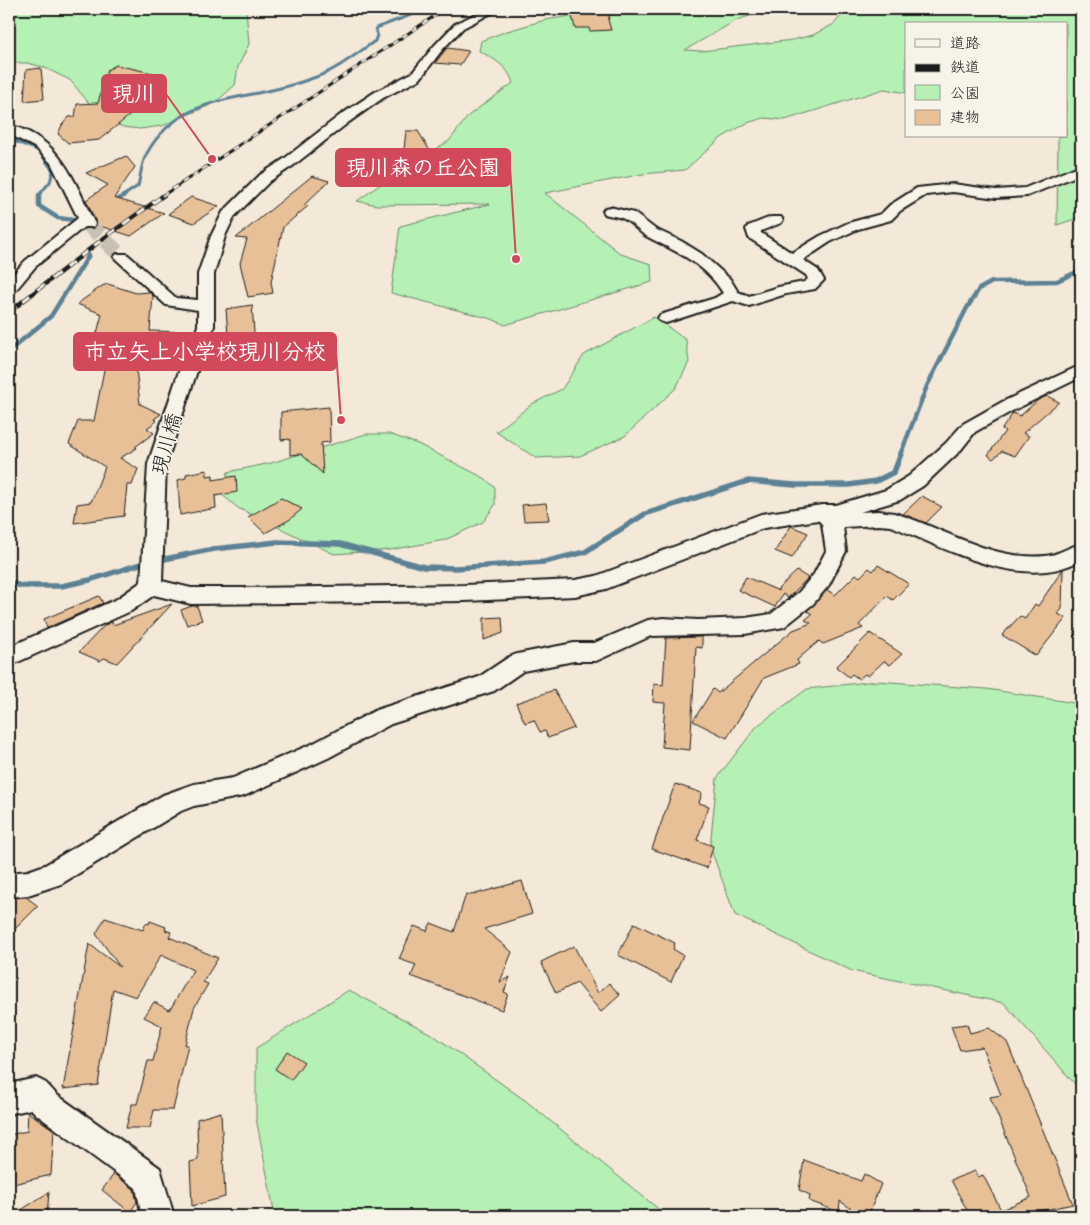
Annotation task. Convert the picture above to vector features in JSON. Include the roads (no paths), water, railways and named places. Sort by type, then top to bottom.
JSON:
[{"type":"street","name":"現川橋","points":[[151,572],[157,464],[187,374],[206,326],[206,274],[218,236],[228,215],[265,178],[289,162],[344,119],[379,95],[416,76],[438,48],[459,26],[494,9]]},
{"type":"street","points":[[9,129],[41,145],[57,160],[87,221],[30,264],[9,288]]},
{"type":"street","points":[[792,260],[825,239],[853,226],[886,217],[895,208],[922,191],[953,188],[996,194],[1027,192],[1081,169]]},
{"type":"street","points":[[610,211],[629,216],[650,232],[676,244],[697,257],[724,282],[732,295],[749,301],[784,290],[809,286],[816,280],[813,273],[754,235],[753,229],[776,220]]},
{"type":"street","points":[[122,257],[172,302],[196,304],[206,307]]},
{"type":"street","points":[[666,318],[721,301],[732,295]]},
{"type":"street","points":[[9,658],[124,605],[151,572],[191,596],[456,594],[575,588],[599,583],[761,521],[829,512],[894,495],[922,475],[953,447],[970,428],[1008,406],[1081,370]]},
{"type":"street","points":[[829,512],[838,520],[889,518],[973,551],[1026,564],[1055,563],[1069,559],[1081,551]]},
{"type":"street","points":[[9,885],[28,883],[52,875],[172,803],[194,796],[235,788],[320,751],[384,717],[486,684],[517,663],[574,652],[596,652],[648,628],[663,626],[698,628],[707,626],[745,626],[776,621],[806,598],[822,579],[836,551],[829,512]]},
{"type":"street","points":[[9,1099],[36,1093],[47,1105],[135,1168],[149,1179],[158,1216]]},
{"type":"waterway","points":[[123,196],[138,186],[145,157],[158,136],[186,114],[218,102],[283,87],[324,74],[347,61],[375,41],[377,35],[376,28],[427,9]]},
{"type":"waterway","points":[[9,139],[38,150],[53,171],[50,182],[38,196]]},
{"type":"waterway","points":[[39,195],[39,206],[58,218],[73,220]]},
{"type":"waterway","points":[[113,203],[125,195]]},
{"type":"waterway","points":[[9,351],[51,316],[89,255]]},
{"type":"waterway","points":[[901,453],[927,386],[967,308],[979,289],[992,282],[1057,281],[1081,270]]},
{"type":"waterway","points":[[9,582],[21,586],[61,586],[90,580],[140,564],[214,549],[277,542],[340,544],[424,567],[456,568],[544,562],[585,552],[645,514],[748,481],[795,485],[849,485],[876,481],[894,472],[902,451]]},
{"type":"tunnel","points":[[88,224],[122,257]]},
{"type":"railway","points":[[162,196],[445,9]]},
{"type":"railway","points":[[9,312],[104,238],[164,195]]},
{"type":"place","name":"現川","points":[[212,159]]},
{"type":"place","name":"現川森の丘公園","points":[[516,259]]},
{"type":"place","name":"市立矢上小学校現川分校","points":[[341,420]]}]
